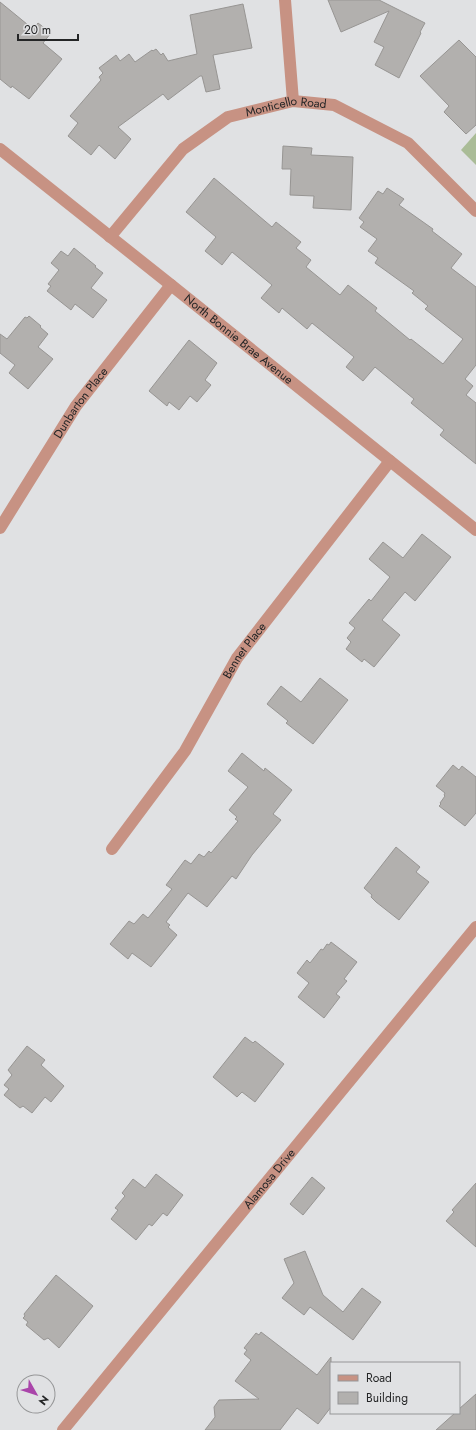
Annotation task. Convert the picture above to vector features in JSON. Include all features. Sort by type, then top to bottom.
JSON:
[{"type":"street","points":[[285,0],[293,101]]},
{"type":"street","name":"Monticello Road","points":[[110,237],[183,148],[228,117],[293,101],[334,105],[408,143],[476,211]]},
{"type":"street","name":"North Bonnie Brae Avenue","points":[[0,149],[171,284],[476,530]]},
{"type":"street","name":"Dunbarton Place","points":[[0,528],[76,406],[171,284]]},
{"type":"street","name":"Bennet Place","points":[[112,849],[185,751],[237,658],[390,461]]},
{"type":"street","name":"Alamosa Drive","points":[[63,1430],[476,927]]},
{"type":"green space","points":[[476,133],[476,165],[461,150]]},
{"type":"building","points":[[328,0],[379,0],[425,23],[399,78],[375,65],[384,47],[374,42],[389,11],[341,32]]},
{"type":"building","points":[[0,2],[33,29],[38,23],[51,33],[43,43],[62,59],[29,99],[0,79]]},
{"type":"building","points":[[243,4],[252,48],[213,55],[220,89],[206,92],[202,76],[200,76],[168,100],[163,94],[118,127],[131,139],[115,159],[99,145],[91,155],[68,136],[78,123],[70,116],[101,80],[99,77],[103,73],[99,68],[116,55],[120,61],[129,54],[135,62],[152,50],[153,51],[156,49],[161,55],[163,53],[168,61],[197,54],[190,15]]},
{"type":"building","points":[[459,40],[476,57],[476,125],[466,134],[444,112],[449,106],[420,76]]},
{"type":"building","points":[[283,146],[312,148],[311,155],[353,157],[351,210],[313,208],[314,196],[290,195],[291,169],[282,169]]},
{"type":"building","points":[[214,178],[272,227],[276,222],[301,242],[296,248],[311,260],[306,267],[340,295],[348,285],[377,308],[375,311],[410,340],[411,339],[443,364],[463,339],[425,309],[428,306],[412,293],[414,291],[375,263],[378,258],[368,251],[377,239],[360,227],[364,222],[359,218],[378,191],[383,194],[387,188],[404,199],[399,205],[433,229],[432,231],[462,254],[451,268],[476,287],[476,365],[465,379],[473,386],[466,395],[476,403],[476,464],[440,435],[444,430],[411,403],[414,399],[375,367],[363,381],[346,367],[354,357],[312,323],[307,329],[282,308],[279,313],[261,298],[272,285],[232,252],[222,265],[205,251],[216,237],[186,212]]},
{"type":"building","points":[[74,248],[103,273],[91,288],[107,300],[93,318],[75,304],[71,310],[47,291],[51,286],[48,284],[59,270],[51,263],[61,251],[68,256]]},
{"type":"building","points":[[29,316],[48,334],[38,347],[53,359],[28,389],[9,373],[15,365],[0,353],[0,334],[7,339],[25,317],[27,318]]},
{"type":"building","points":[[189,340],[217,363],[205,380],[211,385],[197,402],[190,396],[179,410],[169,402],[167,406],[149,391]]},
{"type":"building","points":[[422,534],[451,557],[415,601],[405,592],[382,620],[400,635],[374,667],[364,659],[362,662],[346,649],[351,642],[347,638],[355,628],[349,623],[369,599],[371,601],[390,577],[369,559],[383,542],[403,558]]},
{"type":"building","points":[[320,678],[348,700],[313,744],[286,723],[288,721],[267,704],[281,686],[301,702]]},
{"type":"building","points":[[242,753],[264,771],[265,768],[292,790],[273,814],[281,820],[252,855],[236,879],[232,876],[207,907],[188,893],[166,922],[170,925],[168,927],[177,935],[151,967],[132,953],[128,959],[110,944],[129,921],[134,924],[143,914],[148,918],[172,889],[166,885],[185,860],[191,864],[199,854],[204,857],[209,851],[211,853],[238,821],[235,819],[237,817],[229,810],[248,787],[228,771]]},
{"type":"building","points":[[453,765],[459,770],[462,766],[476,777],[476,813],[465,826],[439,806],[445,796],[445,793],[436,786]]},
{"type":"building","points":[[396,847],[420,867],[416,872],[429,882],[399,920],[376,902],[371,897],[372,895],[364,888]]},
{"type":"building","points":[[331,942],[357,962],[344,979],[347,981],[336,994],[340,997],[324,1018],[298,997],[309,983],[297,973],[307,960],[310,963],[321,949],[323,950],[327,944],[329,945]]},
{"type":"building","points":[[245,1037],[253,1043],[255,1041],[284,1064],[255,1102],[242,1092],[237,1097],[213,1077]]},
{"type":"building","points":[[27,1046],[45,1060],[41,1065],[64,1086],[51,1102],[45,1097],[32,1113],[23,1106],[20,1108],[4,1095],[9,1089],[4,1085],[12,1075],[8,1070]]},
{"type":"building","points":[[156,1174],[183,1195],[167,1216],[163,1213],[152,1226],[149,1224],[136,1240],[111,1219],[118,1210],[115,1208],[125,1196],[122,1193],[133,1179],[145,1188]]},
{"type":"building","points":[[312,1177],[325,1188],[303,1215],[290,1204]]},
{"type":"building","points":[[476,1183],[476,1247],[446,1221],[454,1212],[452,1210]]},
{"type":"building","points":[[305,1251],[323,1295],[343,1312],[362,1288],[381,1302],[353,1340],[310,1307],[304,1315],[282,1298],[294,1283],[284,1259]]},
{"type":"building","points":[[56,1275],[93,1306],[59,1348],[48,1338],[44,1340],[26,1325],[28,1322],[23,1318],[25,1316],[24,1314]]},
{"type":"building","points":[[261,1332],[317,1375],[331,1357],[330,1408],[318,1424],[297,1408],[280,1430],[205,1430],[215,1417],[214,1407],[219,1400],[259,1399],[235,1381],[251,1360],[244,1354],[247,1350],[244,1348],[256,1333],[259,1335]]},
{"type":"building","points":[[476,1394],[476,1430],[436,1430],[454,1414],[460,1414],[460,1408]]}]
